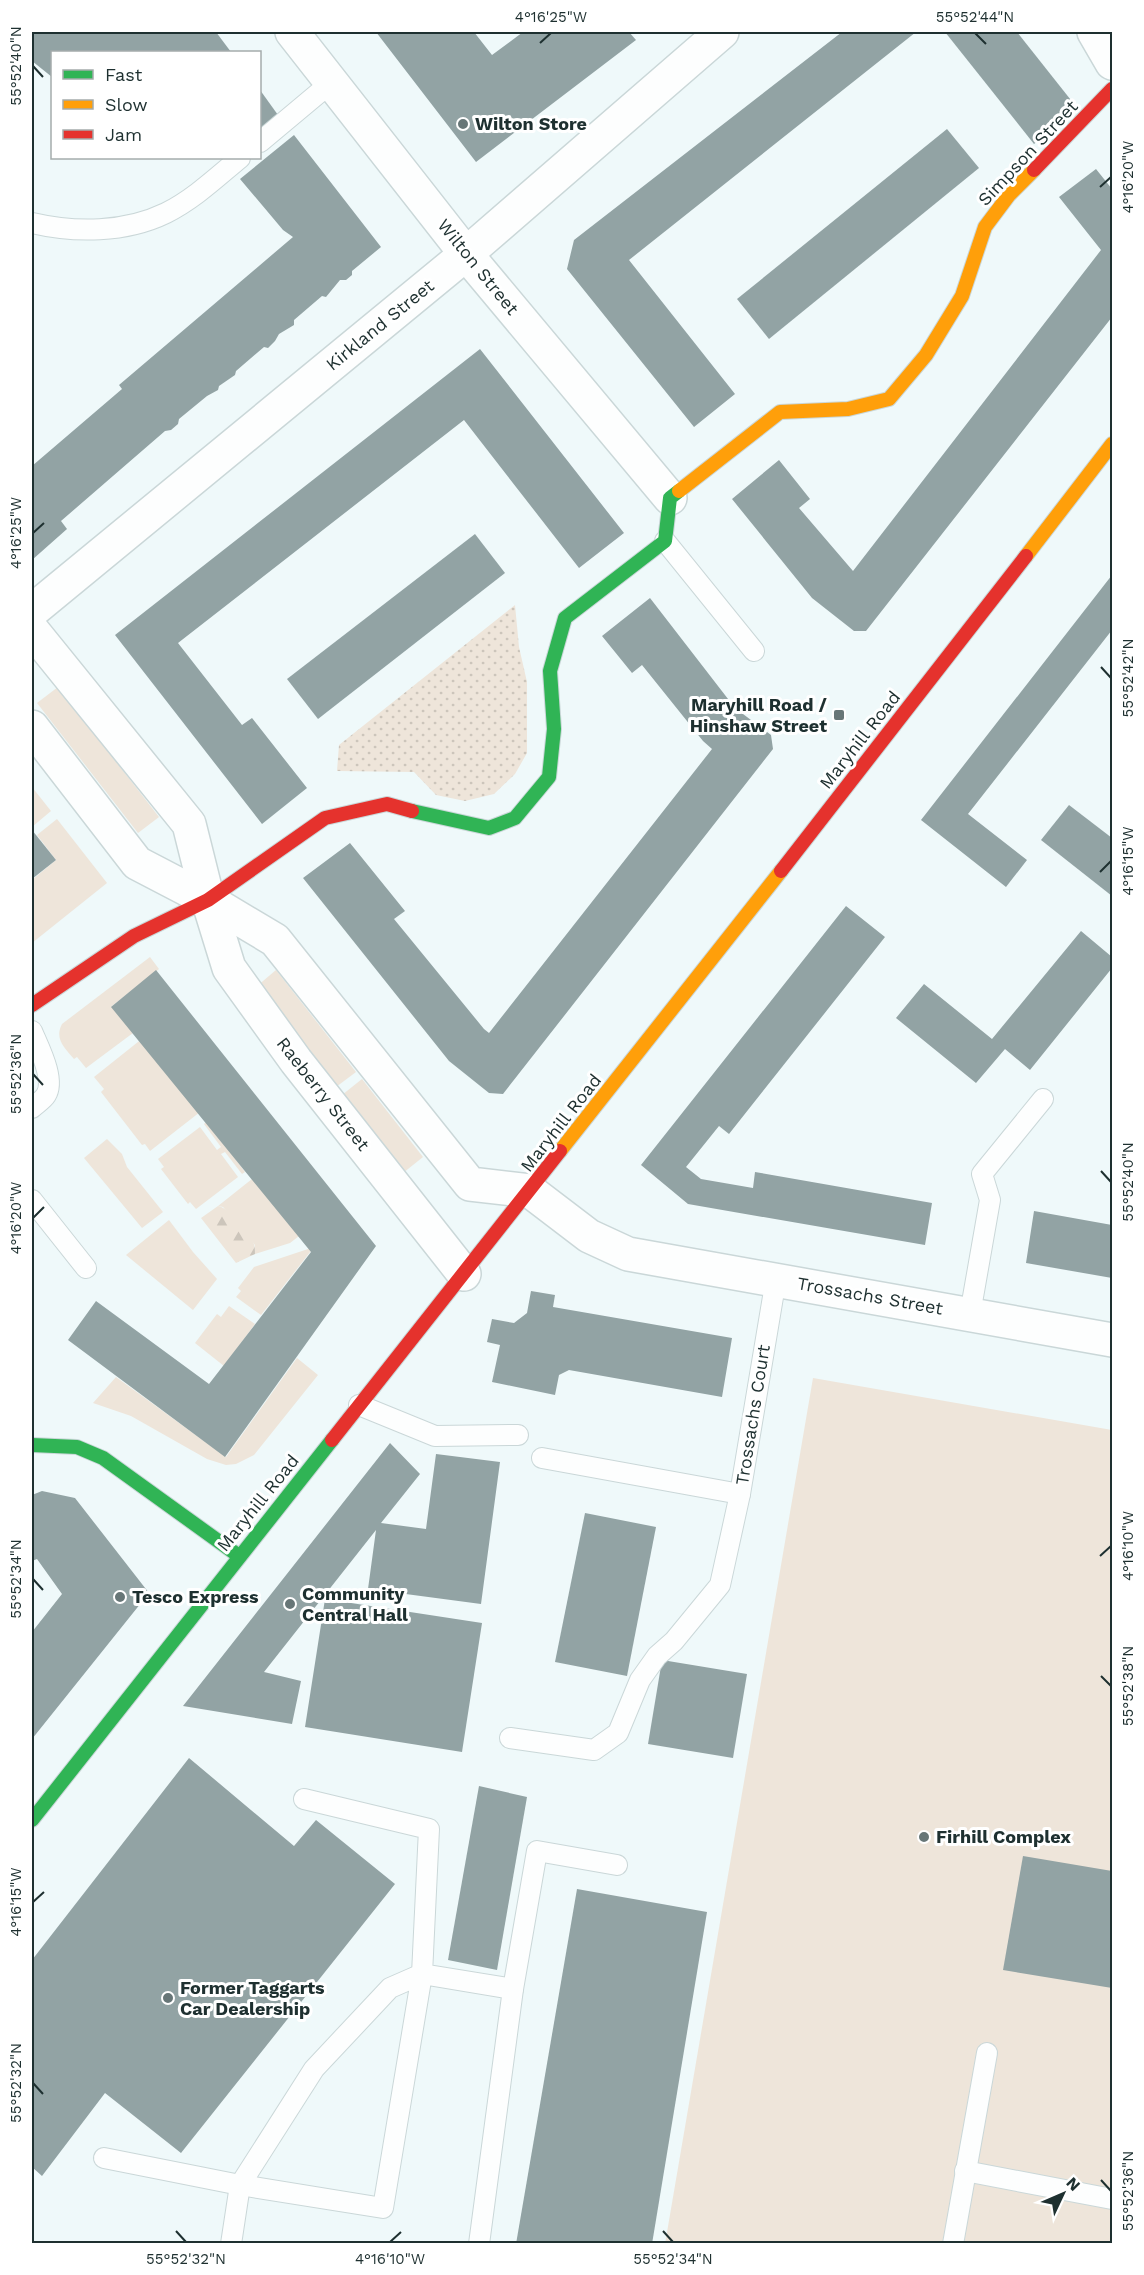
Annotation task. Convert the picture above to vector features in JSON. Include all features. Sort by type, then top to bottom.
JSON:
[{"type":"street","name":"Wilton Street","points":[[292,32],[333,81],[466,254],[669,498]]},
{"type":"street","name":"Kirkland Street","points":[[32,611],[466,254],[722,32]]},
{"type":"street","points":[[1094,32],[1113,63]]},
{"type":"street","name":"Simpson Street","points":[[669,498],[780,412],[848,409],[888,399],[926,355],[962,296],[985,227],[1009,195],[1113,89]]},
{"type":"street","name":"Maryhill Road","points":[[32,1820],[1108,459]]},
{"type":"street","points":[[32,1005],[134,936],[208,900],[325,818],[387,804],[447,820],[489,828],[514,818],[549,777],[554,729],[550,671],[565,618],[665,541],[669,498]]},
{"type":"street","name":"Raeberry Street","points":[[32,630],[189,824],[228,968],[296,1062],[464,1274]]},
{"type":"street","points":[[32,727],[137,862],[208,900],[275,940],[470,1184],[530,1191]]},
{"type":"street","name":"Trossachs Street","points":[[530,1191],[589,1236],[628,1254],[1113,1340]]},
{"type":"street","points":[[32,1445],[77,1447],[103,1458],[239,1556]]},
{"type":"lane","points":[[261,140],[333,81]]},
{"type":"lane","points":[[32,223],[54,228],[90,230],[135,224],[166,213],[191,197],[239,159]]},
{"type":"lane","points":[[665,541],[754,651]]},
{"type":"lane","points":[[32,1031],[43,1056],[50,1082],[46,1096],[32,1108]]},
{"type":"lane","points":[[970,1314],[990,1200],[982,1174],[1043,1099]]},
{"type":"lane","points":[[32,1200],[86,1268]]},
{"type":"lane","name":"Trossachs Court","points":[[542,1458],[740,1494],[776,1280]]},
{"type":"lane","points":[[359,1405],[435,1436],[518,1435]]},
{"type":"lane","points":[[510,1738],[594,1750],[618,1733],[640,1680],[657,1656],[674,1641],[720,1586],[740,1494]]},
{"type":"lane","points":[[104,2158],[240,2185],[383,2208],[422,1974],[429,1829],[304,1799]]},
{"type":"lane","points":[[479,2244],[513,1989],[537,1851],[617,1865]]},
{"type":"lane","points":[[231,2244],[240,2185],[314,2069],[390,1988],[422,1974],[513,1989]]},
{"type":"lane","points":[[953,2244],[987,2054]]},
{"type":"lane","points":[[966,2171],[1113,2199]]},
{"type":"green space","points":[[515,605],[519,647],[527,682],[527,753],[515,774],[494,794],[465,801],[436,795],[414,772],[337,771],[339,745]]},
{"type":"green space","points":[[58,687],[159,817],[138,833],[37,703]]},
{"type":"green space","points":[[32,787],[51,811],[32,827]]},
{"type":"green space","points":[[57,819],[107,883],[32,943],[32,880],[56,860],[37,835]]},
{"type":"green space","points":[[150,957],[159,969],[112,1006],[133,1033],[86,1068],[64,1047],[59,1034],[62,1024]]},
{"type":"green space","points":[[276,970],[356,1072],[336,1087],[256,987]]},
{"type":"green space","points":[[148,1034],[200,1112],[150,1151],[145,1144],[142,1145],[101,1092],[104,1089],[94,1077]]},
{"type":"green space","points":[[362,1079],[423,1157],[403,1173],[342,1095]]},
{"type":"green space","points":[[207,1121],[245,1172],[242,1174],[225,1152],[221,1154],[238,1177],[196,1209],[190,1202],[188,1204],[161,1169],[164,1167],[158,1159],[200,1127],[217,1150],[221,1147],[204,1124]]},
{"type":"green space","points":[[107,1139],[122,1154],[127,1167],[163,1212],[142,1228],[84,1158]]},
{"type":"green space","points":[[252,1179],[303,1233],[290,1243],[255,1254],[255,1245],[223,1207],[218,1206]]},
{"type":"green space","points":[[218,1206],[233,1216],[243,1228],[254,1244],[255,1254],[236,1263],[201,1218]]},
{"type":"green space","points":[[169,1220],[217,1279],[193,1310],[126,1255]]},
{"type":"green space","points":[[314,1247],[261,1315],[236,1297],[241,1291],[238,1288],[254,1267]]},
{"type":"green space","points":[[229,1306],[255,1324],[224,1366],[195,1343],[217,1314],[221,1317]]},
{"type":"green space","points":[[297,1358],[318,1375],[254,1455],[236,1464],[226,1465],[207,1459],[131,1416],[93,1403],[116,1377],[226,1457]]},
{"type":"green space","name":"Firhill Complex","points":[[813,1378],[1112,1430],[1112,2243],[665,2244]]},
{"type":"building","points":[[32,32],[216,32],[230,51],[51,51],[51,76],[32,61]]},
{"type":"building","points":[[376,32],[474,32],[492,55],[523,32],[629,32],[636,40],[476,162]]},
{"type":"building","points":[[842,32],[916,32],[629,260],[735,394],[694,427],[567,269],[574,240]]},
{"type":"building","points":[[945,32],[1017,32],[1078,109],[1034,144]]},
{"type":"building","points":[[261,91],[278,115],[261,129]]},
{"type":"building","points":[[947,129],[979,168],[769,339],[737,299]]},
{"type":"building","points":[[294,135],[381,247],[352,271],[352,275],[346,280],[340,280],[326,297],[322,296],[294,320],[294,325],[279,334],[268,348],[264,347],[236,371],[235,375],[219,386],[218,390],[179,419],[178,424],[171,430],[165,431],[61,521],[67,529],[32,560],[32,466],[122,389],[119,385],[293,237],[283,230],[240,179]]},
{"type":"building","points":[[1096,169],[1112,189],[1112,317],[866,631],[854,631],[812,598],[732,499],[779,460],[810,499],[799,508],[853,571],[1101,250],[1059,197]]},
{"type":"building","points":[[480,349],[624,533],[579,568],[464,420],[178,643],[242,725],[252,718],[307,788],[262,824],[115,635]]},
{"type":"building","points":[[475,534],[505,573],[318,719],[287,679]]},
{"type":"building","points":[[1112,575],[1112,630],[968,814],[1027,860],[1006,887],[921,820]]},
{"type":"building","points":[[650,598],[735,708],[771,735],[773,749],[503,1094],[489,1093],[449,1061],[303,878],[350,843],[405,911],[394,919],[489,1033],[712,749],[642,665],[632,673],[602,636]]},
{"type":"building","points":[[1069,805],[1112,838],[1112,896],[1041,840]]},
{"type":"building","points":[[32,830],[56,860],[32,879]]},
{"type":"building","points":[[846,906],[885,937],[729,1134],[719,1126],[686,1167],[701,1179],[753,1188],[755,1172],[932,1203],[925,1245],[688,1204],[641,1165]]},
{"type":"building","points":[[1081,931],[1112,957],[1112,968],[1030,1070],[1005,1049],[976,1083],[896,1018],[924,984],[992,1039]]},
{"type":"building","points":[[156,970],[376,1246],[225,1457],[68,1340],[96,1301],[209,1384],[311,1252],[111,1007]]},
{"type":"building","points":[[1034,1211],[1112,1225],[1112,1278],[1026,1263]]},
{"type":"building","points":[[531,1291],[555,1295],[553,1307],[732,1338],[722,1397],[569,1370],[559,1375],[555,1395],[492,1382],[500,1345],[487,1342],[492,1319],[514,1323],[527,1313]]},
{"type":"building","points":[[390,1443],[420,1474],[381,1523],[426,1529],[436,1454],[500,1462],[481,1604],[368,1589],[376,1530],[264,1672],[301,1681],[292,1724],[183,1706]]},
{"type":"building","points":[[42,1491],[75,1498],[149,1593],[32,1739],[32,1632],[62,1594],[37,1559],[32,1561],[32,1495]]},
{"type":"building","points":[[585,1513],[656,1527],[627,1676],[555,1662]]},
{"type":"building","points":[[325,1599],[482,1623],[462,1752],[305,1727]]},
{"type":"building","points":[[662,1660],[747,1674],[733,1758],[648,1744]]},
{"type":"building","name":"Former Taggarts Car Dealership","points":[[189,1758],[294,1846],[316,1820],[395,1884],[181,2153],[105,2093],[42,2176],[32,2167],[32,1960]]},
{"type":"building","points":[[479,1786],[527,1797],[497,1970],[448,1960]]},
{"type":"building","points":[[1023,1856],[1112,1871],[1112,1988],[1003,1970]]},
{"type":"building","points":[[577,1889],[707,1912],[652,2244],[516,2244]]},
{"type":"traffic: fast","points":[[412,811],[489,828],[515,818],[549,777],[554,729],[550,671],[565,618],[665,541],[670,498],[679,491]]},
{"type":"traffic: fast","points":[[32,1820],[332,1440]]},
{"type":"traffic: fast","points":[[32,1445],[77,1447],[103,1458],[239,1556]]},
{"type":"traffic: slow","points":[[679,491],[780,412],[848,409],[889,399],[926,355],[962,296],[985,227],[1009,195],[1034,170]]},
{"type":"traffic: slow","points":[[1026,556],[1112,444]]},
{"type":"traffic: slow","points":[[560,1151],[781,871]]},
{"type":"traffic: jam","points":[[1034,170],[1112,89]]},
{"type":"traffic: jam","points":[[781,871],[1026,556]]},
{"type":"traffic: jam","points":[[32,1005],[134,936],[208,900],[325,818],[387,804],[412,811]]},
{"type":"traffic: jam","points":[[332,1440],[560,1151]]},
{"type":"place","name":"Wilton Store","points":[[463,124]]},
{"type":"place","name":"Maryhill Road / Hinshaw Street","points":[[839,715]]},
{"type":"place","name":"Tesco Express","points":[[120,1597]]},
{"type":"place","name":"Community Central Hall","points":[[290,1604]]},
{"type":"place","name":"Firhill Complex","points":[[924,1837]]},
{"type":"place","name":"Former Taggarts Car Dealership","points":[[168,1998]]}]
